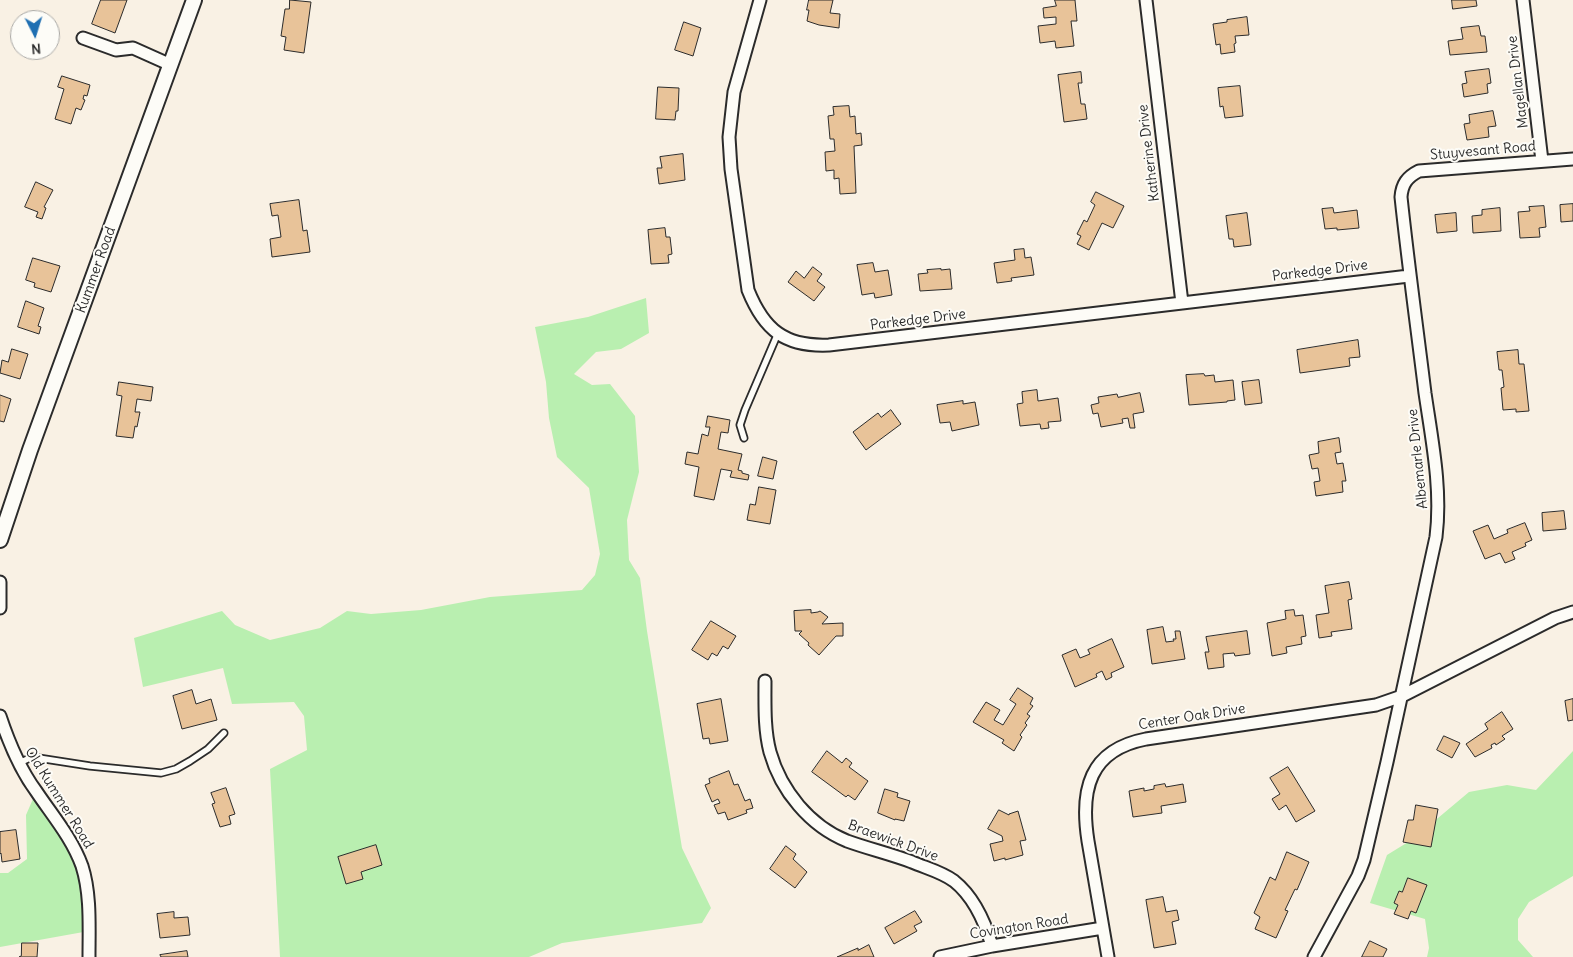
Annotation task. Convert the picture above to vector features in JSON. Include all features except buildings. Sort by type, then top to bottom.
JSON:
[{"type":"street","name":"Kummer Road","points":[[0,540],[30,450],[194,0]]},
{"type":"street","name":"Parkedge Drive","points":[[760,0],[734,92],[729,137],[731,169],[748,290],[755,308],[771,328],[790,341],[798,344],[829,345],[1410,276]]},
{"type":"street","name":"Katherine Drive","points":[[1146,0],[1182,303]]},
{"type":"street","name":"Magellan Drive","points":[[1523,0],[1542,161]]},
{"type":"street","points":[[82,38],[116,50],[133,48],[171,65]]},
{"type":"street","name":"Stuyvesant Road","points":[[1410,276],[1401,188],[1411,175],[1419,171],[1428,170],[1573,158]]},
{"type":"street","name":"Albemarle Drive","points":[[1402,696],[1439,518],[1434,460],[1410,276]]},
{"type":"street","points":[[0,582],[0,608]]},
{"type":"street","name":"Center Oak Drive","points":[[1108,957],[1085,823],[1085,805],[1088,786],[1092,776],[1108,755],[1132,741],[1376,705],[1402,696],[1556,618],[1573,612]]},
{"type":"street","name":"Braewick Drive","points":[[765,681],[765,722],[770,750],[780,777],[801,809],[807,816],[834,835],[922,866],[954,882],[973,902],[980,914],[992,946]]},
{"type":"street","points":[[1314,957],[1358,876],[1364,860],[1402,696]]},
{"type":"street","name":"Old Kummer Road","points":[[0,716],[10,747],[18,763],[67,836],[76,851],[82,867],[88,898],[89,957]]},
{"type":"street","name":"Covington Road","points":[[940,957],[992,946],[1103,928]]},
{"type":"lane","points":[[744,438],[740,425],[778,333]]},
{"type":"lane","points":[[18,763],[32,757],[90,766],[162,773],[176,769],[190,761],[208,749],[224,733]]},
{"type":"green space","points":[[646,298],[649,333],[621,349],[596,352],[574,374],[592,385],[610,384],[635,416],[639,472],[627,520],[629,560],[640,578],[682,848],[711,908],[702,923],[562,943],[529,957],[280,957],[270,769],[307,750],[304,716],[294,702],[232,704],[223,668],[143,687],[134,638],[222,611],[235,625],[270,640],[320,628],[347,611],[371,614],[421,610],[490,597],[582,590],[595,575],[600,554],[589,488],[557,457],[549,418],[546,382],[535,327],[588,317]]},
{"type":"green space","points":[[1573,751],[1573,876],[1529,902],[1518,919],[1518,940],[1533,957],[1427,957],[1429,948],[1425,919],[1370,903],[1387,855],[1413,839],[1469,792],[1507,785],[1536,790]]},
{"type":"green space","points":[[36,792],[76,851],[89,931],[0,947],[0,873],[8,873],[27,859],[26,815]]}]
